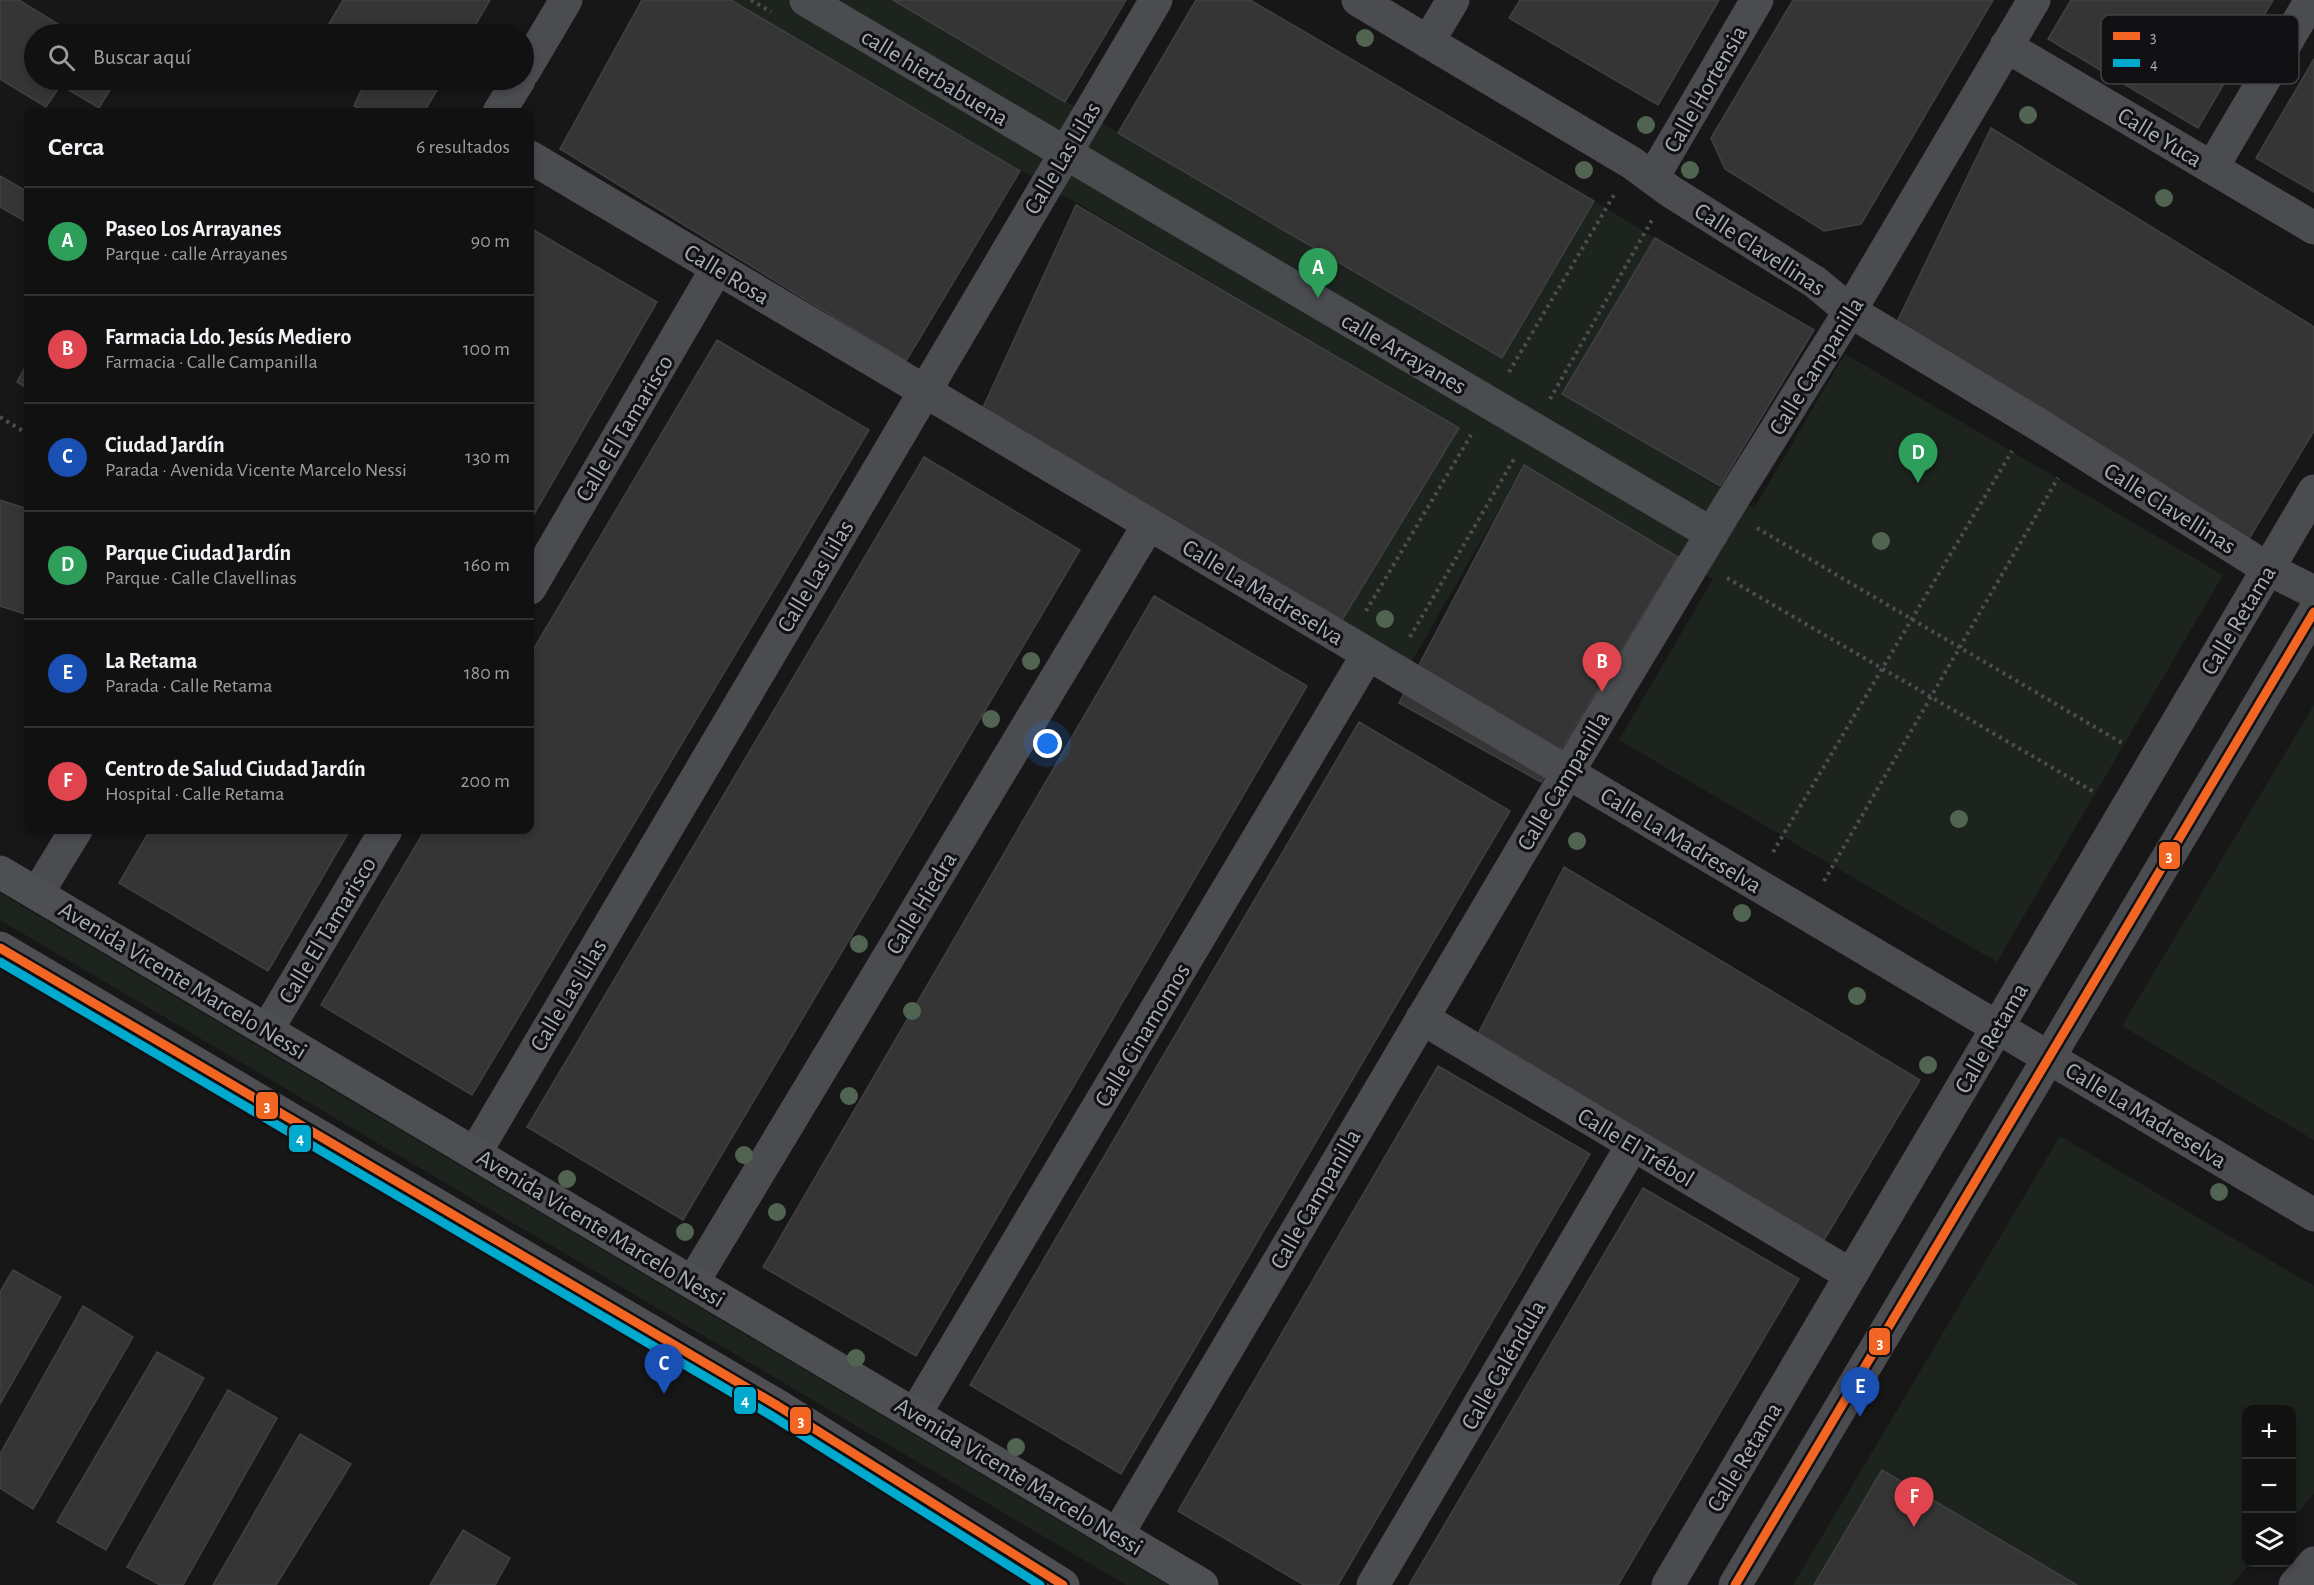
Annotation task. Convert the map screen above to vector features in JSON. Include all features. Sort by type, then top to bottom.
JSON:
[{"type":"main road","name":"Avenida Vicente Marcelo Nessi","points":[[0,872],[1202,1585]]},
{"type":"main road","points":[[0,948],[778,1406],[1063,1585]]},
{"type":"street","points":[[534,54],[566,0]]},
{"type":"street","name":"calle hierbabuena","points":[[806,0],[1065,153]]},
{"type":"street","name":"Calle Las Lilas","points":[[475,1153],[1156,0]]},
{"type":"street","name":"Calle Clavellinas","points":[[1358,0],[1653,177],[1670,191],[1815,282],[1850,311],[2031,420],[2268,569],[2314,592]]},
{"type":"street","points":[[1428,42],[1454,0]]},
{"type":"street","name":"Calle Hortensia","points":[[1653,177],[1756,0]]},
{"type":"street","name":"Calle Campanilla","points":[[1117,1535],[1568,772],[1850,311],[2034,0]]},
{"type":"street","points":[[2299,20],[2311,0]]},
{"type":"street","name":"Calle Yuca","points":[[2006,46],[2314,228]]},
{"type":"street","points":[[2212,168],[2262,84]]},
{"type":"street","points":[[502,108],[513,90]]},
{"type":"street","name":"calle Arrayanes","points":[[1065,153],[1712,534]]},
{"type":"street","name":"Calle Rosa","points":[[534,159],[925,391]]},
{"type":"street","name":"Calle El Tamarisco","points":[[534,581],[717,268]]},
{"type":"street","name":"Calle La Madreselva","points":[[925,391],[2314,1215]]},
{"type":"street","name":"Calle Retama","points":[[1668,1585],[2314,491]]},
{"type":"street","name":"Calle Hiedra","points":[[693,1282],[1149,524]]},
{"type":"street","points":[[1735,1585],[2314,612]]},
{"type":"street","name":"Calle Cinamomos","points":[[915,1414],[1368,654]]},
{"type":"street","points":[[37,894],[74,834]]},
{"type":"street","name":"Calle El Tamarisco","points":[[267,1030],[384,834]]},
{"type":"street","name":"Calle El Trébol","points":[[1422,1018],[1851,1275]]},
{"type":"street","name":"Calle Caléndula","points":[[1373,1585],[1633,1144]]},
{"type":"street","points":[[2295,1585],[2314,1563]]},
{"type":"path","points":[[0,417],[24,432]]},
{"type":"path","points":[[1755,884],[1881,668],[2031,420]]},
{"type":"path","points":[[1805,913],[2076,448]]},
{"type":"path","points":[[1712,534],[1911,618],[2154,762]]},
{"type":"path","points":[[1712,534],[1881,668],[2125,811]]},
{"type":"shaded area","points":[[731,0],[893,0],[1502,358],[1594,201],[1655,238],[1563,394],[1754,508],[1845,354],[2223,575],[1997,962],[1619,740],[1713,579],[1524,466],[1404,675],[1342,620],[1459,428]]},
{"type":"shaded area","points":[[2314,705],[2314,1140],[2122,1026]]},
{"type":"shaded area","points":[[0,893],[1168,1585],[1126,1585],[0,920]]},
{"type":"shaded area","points":[[2060,1136],[2314,1286],[2314,1494],[2296,1514],[2296,1405],[2242,1405],[2242,1567],[2247,1567],[2231,1585],[2077,1585],[1883,1470],[1814,1585],[1793,1585]]},
{"type":"building","points":[[0,0],[19,0],[58,24],[24,24],[24,90],[57,90],[46,107],[0,79]]},
{"type":"building","points":[[343,0],[490,0],[476,24],[329,24]]},
{"type":"building","points":[[642,0],[731,0],[1020,171],[906,361],[560,149]]},
{"type":"building","points":[[893,0],[1126,0],[1065,102]]},
{"type":"building","points":[[1196,0],[1250,0],[1594,201],[1502,358],[1118,133]]},
{"type":"building","points":[[1520,0],[1719,0],[1658,105],[1509,18]]},
{"type":"building","points":[[1793,0],[1993,0],[1861,224],[1824,231],[1725,169],[1711,138]]},
{"type":"building","points":[[2071,0],[2273,0],[2264,15],[2101,15],[2101,70],[2048,39]]},
{"type":"building","points":[[2314,59],[2314,192],[2256,158]]},
{"type":"building","points":[[2124,84],[2224,84],[2198,128]]},
{"type":"building","points":[[69,90],[110,90],[99,108]]},
{"type":"building","points":[[361,90],[437,90],[426,108],[358,108],[354,106]]},
{"type":"building","points":[[1991,128],[2314,327],[2314,431],[2247,542],[1894,328]]},
{"type":"building","points":[[0,176],[24,190],[24,221],[0,207]]},
{"type":"building","points":[[1076,205],[1459,428],[1342,620],[980,414]]},
{"type":"building","points":[[534,230],[657,302],[534,514]]},
{"type":"building","points":[[1655,238],[1814,330],[1720,486],[1562,394]]},
{"type":"building","points":[[717,340],[869,430],[472,1095],[321,1005],[423,834],[534,834],[534,648]]},
{"type":"building","points":[[24,369],[24,386],[17,382]]},
{"type":"building","points":[[924,457],[1080,550],[683,1220],[527,1127]]},
{"type":"building","points":[[1524,465],[1678,557],[1541,782],[1399,703]]},
{"type":"building","points":[[0,500],[24,508],[24,614],[0,606]]},
{"type":"building","points":[[1154,596],[1307,686],[916,1356],[763,1267]]},
{"type":"building","points":[[1359,722],[1510,811],[1121,1474],[970,1385]]},
{"type":"building","points":[[148,834],[348,834],[268,971],[119,883]]},
{"type":"building","points":[[1564,867],[1920,1080],[1821,1245],[1478,1034]]},
{"type":"building","points":[[1438,1066],[1590,1154],[1338,1585],[1304,1585],[1178,1511]]},
{"type":"building","points":[[1643,1188],[1799,1279],[1618,1585],[1409,1585]]},
{"type":"building","points":[[13,1270],[61,1297],[0,1404],[0,1292]]},
{"type":"building","points":[[83,1306],[133,1337],[33,1509],[0,1488],[0,1454]]},
{"type":"building","points":[[157,1352],[204,1378],[106,1550],[57,1522]]},
{"type":"building","points":[[228,1390],[277,1418],[183,1585],[160,1585],[127,1567]]},
{"type":"building","points":[[300,1434],[351,1464],[276,1585],[213,1585]]},
{"type":"building","points":[[1882,1470],[2077,1585],[1814,1585]]},
{"type":"building","points":[[463,1530],[510,1558],[495,1585],[430,1585]]},
{"type":"transit line","name":"3","points":[[1735,1585],[2314,612]]},
{"type":"transit line","name":"3","points":[[0,948],[778,1406],[1063,1585]]},
{"type":"transit line","name":"4","points":[[0,962],[772,1416],[1040,1585]]},
{"type":"place","name":"Paseo Los Arrayanes","points":[[1318,298]]},
{"type":"place","name":"Parque Ciudad Jardín","points":[[1918,483]]},
{"type":"place","name":"Farmacia Ldo. Jesús Mediero","points":[[1602,692]]},
{"type":"place","name":"Ciudad Jardín","points":[[664,1394]]},
{"type":"place","name":"La Retama","points":[[1860,1417]]},
{"type":"place","name":"Centro de Salud Ciudad Jardín","points":[[1914,1527]]}]
